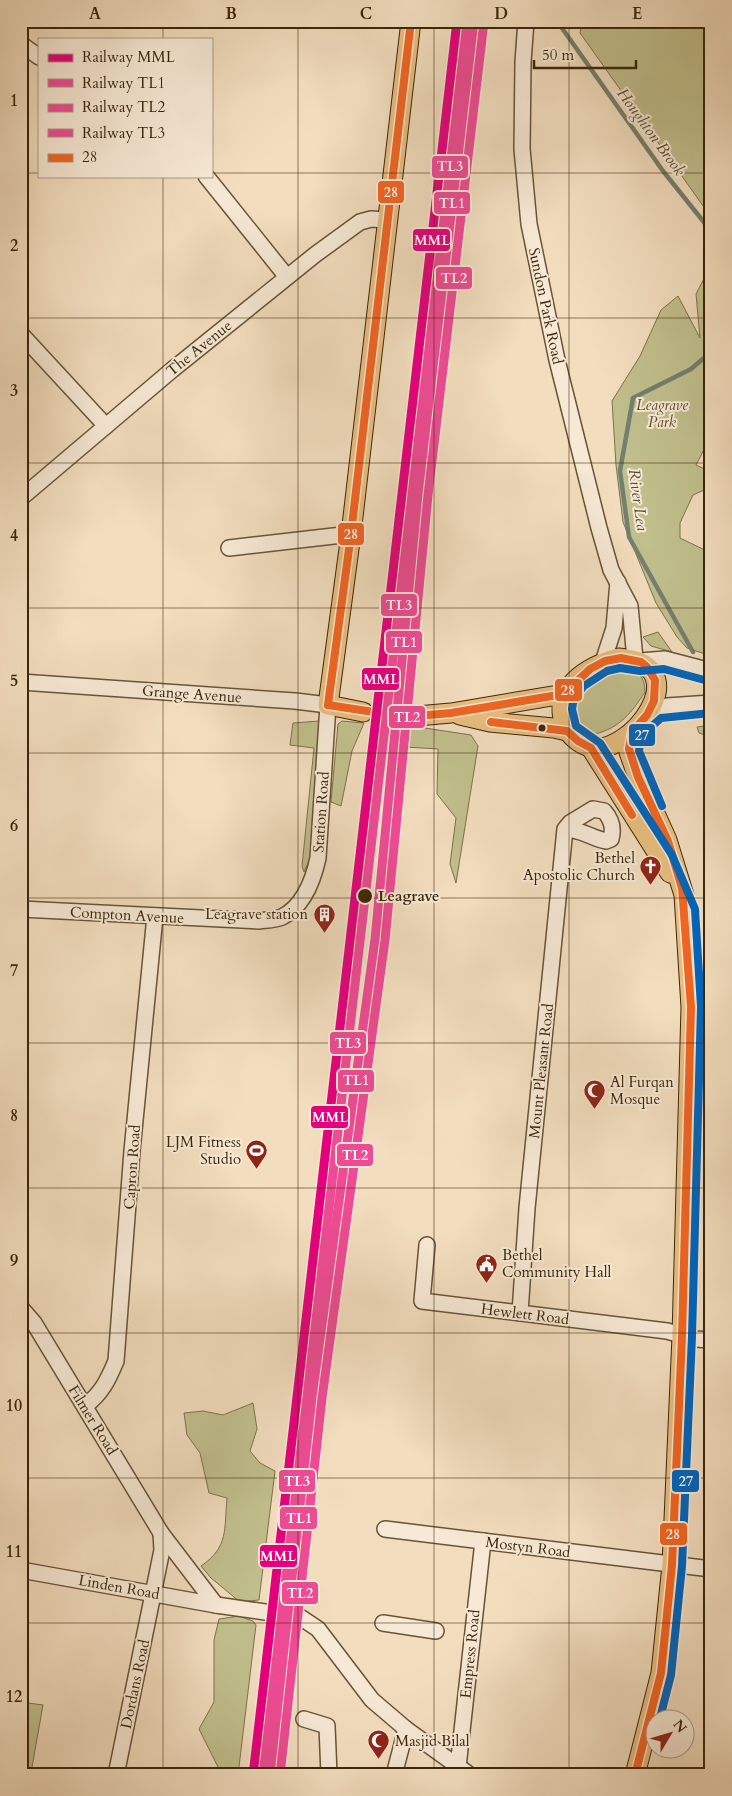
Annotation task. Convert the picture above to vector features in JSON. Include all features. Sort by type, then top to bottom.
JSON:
[{"type":"main road","points":[[328,705],[351,534],[411,21]]},
{"type":"main road","points":[[567,731],[562,709],[564,694],[577,678],[603,662],[619,658],[638,660],[648,668],[655,678],[655,700],[648,714],[632,732],[617,742],[591,748]]},
{"type":"main road","points":[[406,717],[451,713],[564,694]]},
{"type":"main road","name":"Grange Avenue","points":[[328,705],[363,712]]},
{"type":"main road","points":[[451,713],[490,722],[567,731],[578,741],[591,748],[634,818],[663,860],[685,910]]},
{"type":"main road","points":[[632,732],[629,752],[677,866],[685,910],[691,1007],[682,1336],[672,1565],[661,1673],[635,1775]]},
{"type":"street","name":"Sundon Park Road","points":[[526,21],[523,62],[522,149],[530,224],[557,360],[611,570],[630,606],[638,660]]},
{"type":"street","points":[[21,44],[38,56]]},
{"type":"street","points":[[208,178],[287,277]]},
{"type":"street","name":"The Avenue","points":[[21,498],[287,277],[360,222],[372,219],[388,220]]},
{"type":"street","points":[[21,334],[106,426]]},
{"type":"street","points":[[229,548],[351,534]]},
{"type":"street","name":"Sundon Park Road","points":[[603,662],[614,628],[618,582]]},
{"type":"street","points":[[638,660],[665,659],[711,671]]},
{"type":"street","name":"Grange Avenue","points":[[21,682],[296,701],[328,705]]},
{"type":"street","points":[[648,714],[667,706],[711,703]]},
{"type":"street","name":"Station Road","points":[[290,911],[300,902],[310,884],[318,858],[328,705]]},
{"type":"street","name":"Mount Pleasant Road","points":[[520,1313],[528,1198],[565,830]]},
{"type":"street","name":"Compton Avenue","points":[[21,909],[258,921],[281,918],[290,911]]},
{"type":"street","name":"Capron Road","points":[[85,1406],[98,1396],[106,1384],[116,1360],[132,1151],[155,916]]},
{"type":"street","name":"Hewlett Road","points":[[427,1245],[422,1301],[667,1331],[682,1336],[711,1340]]},
{"type":"street","name":"Filmer Road","points":[[21,1308],[34,1323],[161,1534],[216,1605]]},
{"type":"street","name":"Mostyn Road","points":[[384,1529],[672,1565],[711,1568]]},
{"type":"street","points":[[153,1593],[162,1550],[161,1534]]},
{"type":"street","name":"Empress Road","points":[[464,1771],[483,1541]]},
{"type":"street","name":"Linden Road","points":[[21,1570],[300,1618],[318,1629],[372,1700],[406,1729],[464,1771]]},
{"type":"street","name":"Dordans Road","points":[[116,1775],[153,1593]]},
{"type":"street","points":[[383,1623],[436,1630]]},
{"type":"street","points":[[304,1719],[327,1726],[329,1775]]},
{"type":"street","points":[[394,1775],[406,1729]]},
{"type":"green space","points":[[582,21],[711,21],[711,217],[580,33]]},
{"type":"green space","name":"Leagrave Park","points":[[711,265],[711,436],[696,465],[711,472],[711,487],[693,495],[680,523],[680,538],[711,553],[711,656],[687,648],[677,637],[656,603],[623,522],[616,465],[612,401],[640,356],[661,310],[678,296],[700,338],[696,294]]},
{"type":"green space","points":[[658,632],[672,652],[651,646],[643,637]]},
{"type":"green space","points":[[627,665],[635,670],[644,682],[645,692],[624,718],[612,728],[595,734],[578,723],[576,698],[580,689],[585,681],[593,675],[603,670]]},
{"type":"green space","points":[[319,721],[324,731],[310,859],[304,872],[302,866],[314,748],[290,745],[293,723]]},
{"type":"green space","points":[[342,721],[364,723],[352,751],[341,806],[331,802],[338,724]]},
{"type":"green space","points":[[405,725],[471,735],[478,746],[456,883],[450,864],[456,818],[437,794],[438,749],[405,747]]},
{"type":"green space","points":[[711,725],[711,737],[699,733],[697,727]]},
{"type":"green space","points":[[253,1403],[257,1429],[250,1451],[260,1463],[275,1471],[259,1600],[240,1602],[211,1578],[201,1566],[210,1559],[221,1544],[225,1528],[227,1498],[209,1493],[200,1453],[187,1435],[184,1413],[203,1411],[223,1415]]},
{"type":"green space","points":[[239,1616],[253,1621],[256,1625],[238,1775],[222,1775],[199,1729],[214,1702],[214,1640],[219,1619]]},
{"type":"green space","points":[[21,1702],[43,1705],[32,1767],[35,1768],[34,1775],[21,1775]]},
{"type":"waterway","name":"Houghton Brook","points":[[557,21],[663,171],[711,231]]},
{"type":"waterway","name":"River Lea","points":[[693,652],[629,537],[620,471],[633,398],[691,369],[711,352]]},
{"type":"tunnel","points":[[363,712],[406,717]]},
{"type":"rail line","name":"MML","points":[[253,1775],[457,21]]},
{"type":"rail line","name":"TL1","points":[[270,1775],[312,1397],[375,939],[418,494],[474,21]]},
{"type":"rail line","name":"TL3","points":[[263,1775],[467,22]]},
{"type":"rail line","name":"TL2","points":[[280,1775],[322,1398],[385,940],[428,495],[484,22]]},
{"type":"transit line","name":"28","points":[[328,705],[351,534],[411,21]]},
{"type":"transit line","name":"28","points":[[328,705],[406,717],[451,713],[564,694],[590,669],[605,661],[621,658],[641,662],[647,667],[655,680],[654,701],[647,715],[632,732],[629,749],[638,777],[668,841],[682,888],[691,1007],[682,1336],[672,1565],[661,1673],[635,1775]]},
{"type":"transit line","name":"27","points":[[663,1708],[671,1675],[682,1566],[692,1336],[701,1007],[695,909],[672,855],[600,743],[576,726],[572,709],[574,698],[584,686],[607,671],[620,668],[640,671],[664,669],[708,681]]},
{"type":"transit line","name":"27","points":[[662,806],[639,751],[641,736],[661,718],[711,713]]},
{"type":"transit line","name":"28","points":[[491,722],[567,731],[578,741],[591,748],[632,815]]},
{"type":"place","name":"Bethel Apostolic Church","points":[[651,886]]},
{"type":"place","name":"Leagrave","points":[[365,896]]},
{"type":"place","name":"Leagrave station","points":[[324,933]]},
{"type":"place","name":"Al Furqan Mosque","points":[[594,1110]]},
{"type":"place","name":"LJM Fitness Studio","points":[[257,1170]]},
{"type":"place","name":"Bethel Community Hall","points":[[486,1283]]},
{"type":"place","name":"Masjid Bilal","points":[[379,1760]]}]
